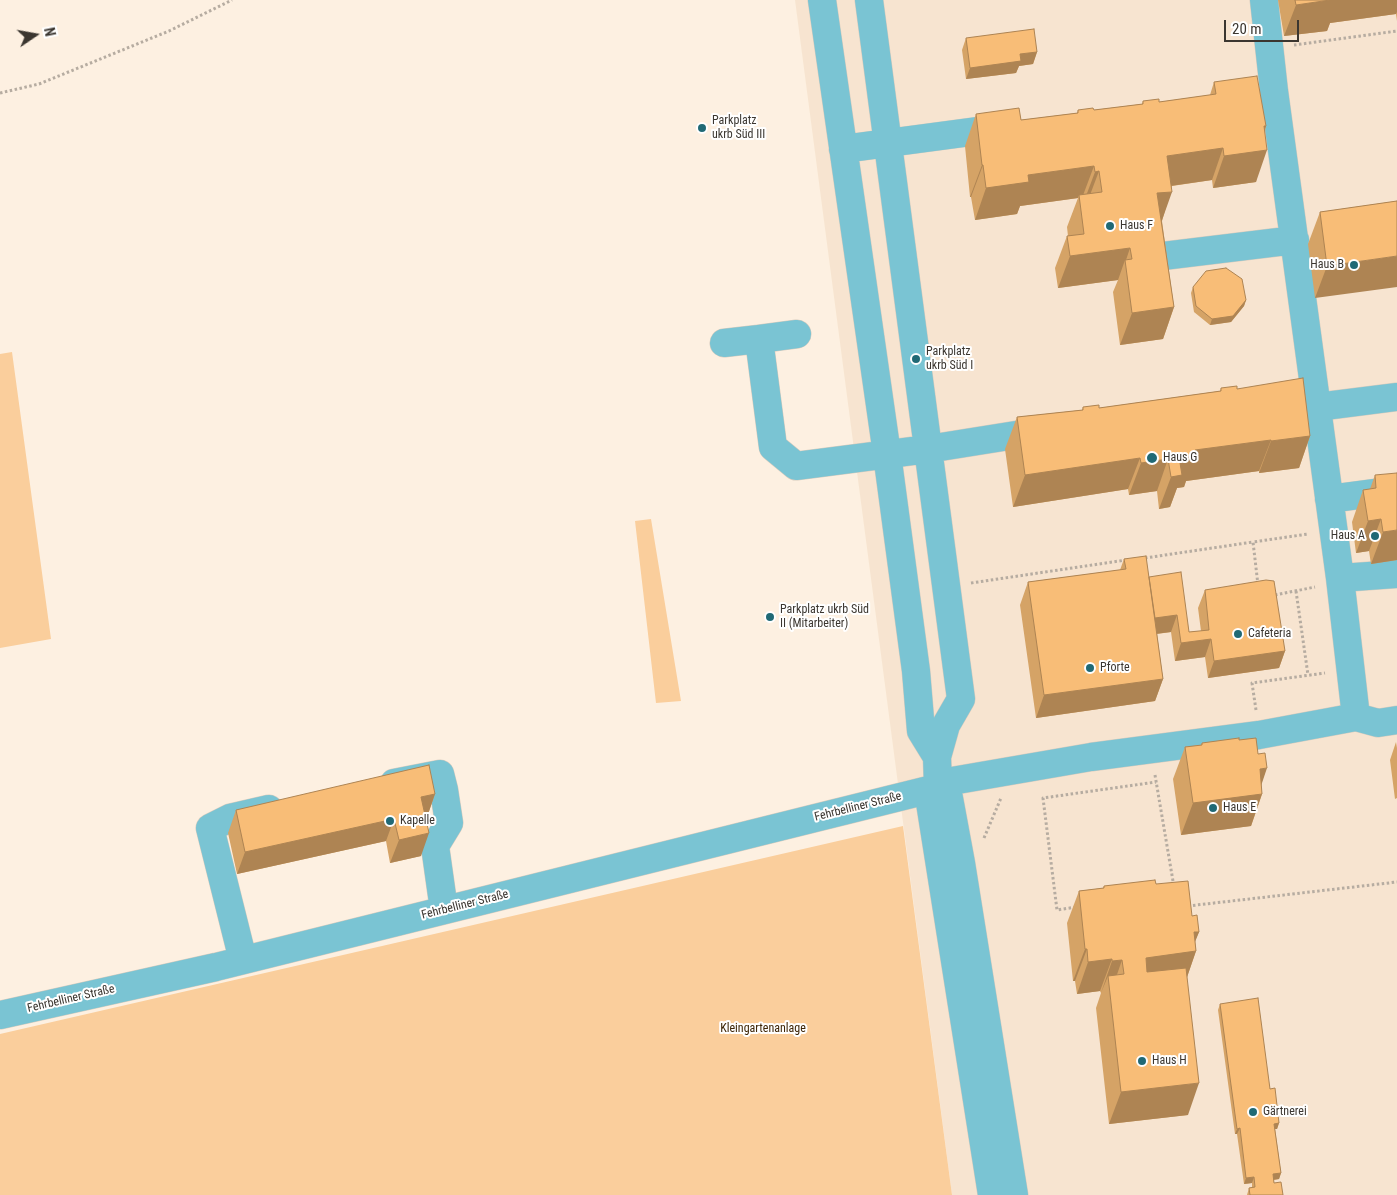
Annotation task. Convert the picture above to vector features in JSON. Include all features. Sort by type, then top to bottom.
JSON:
[{"type":"lane","points":[[822,0],[887,454],[916,671],[921,731],[937,757]]},
{"type":"lane","points":[[869,0],[961,699],[946,725],[937,757],[937,786],[992,1195]]},
{"type":"lane","points":[[1264,0],[1274,91],[1300,231],[1316,397],[1334,531],[1330,582],[1356,716],[1378,723],[1397,720]]},
{"type":"lane","points":[[1245,95],[1274,91]]},
{"type":"lane","points":[[843,149],[1032,123]]},
{"type":"lane","points":[[1163,256],[1300,231]]},
{"type":"lane","points":[[724,344],[796,334]]},
{"type":"lane","points":[[759,339],[773,448],[796,466],[928,449],[1073,426]]},
{"type":"lane","points":[[1285,392],[1316,397],[1397,396]]},
{"type":"lane","points":[[1329,499],[1397,490]]},
{"type":"lane","points":[[1330,582],[1397,574]]},
{"type":"lane","name":"Fehrbelliner Straße","points":[[0,1015],[243,960],[937,786],[1090,757],[1259,735],[1356,716]]},
{"type":"lane","points":[[375,787],[440,774],[449,822],[435,846],[444,910]]},
{"type":"lane","points":[[937,786],[961,863],[1014,1195]]},
{"type":"lane","points":[[243,960],[210,828],[230,818],[290,804]]},
{"type":"path","points":[[0,93],[39,84],[169,31],[232,0]]},
{"type":"path","points":[[1270,48],[1397,31]]},
{"type":"path","points":[[1138,559],[1334,531]]},
{"type":"path","points":[[1253,542],[1259,588]]},
{"type":"path","points":[[946,586],[1128,560]]},
{"type":"path","points":[[1269,596],[1330,582]]},
{"type":"path","points":[[1296,591],[1308,675]]},
{"type":"path","points":[[1252,683],[1333,672]]},
{"type":"path","points":[[1150,749],[1175,893]]},
{"type":"path","points":[[961,863],[974,860],[1014,770]]},
{"type":"path","points":[[1076,907],[1057,910],[1042,798],[1156,782]]},
{"type":"path","points":[[1185,902],[1188,906],[1397,882]]},
{"type":"shaded area","points":[[795,0],[1397,0],[1397,1195],[952,1195]]},
{"type":"green space","points":[[12,352],[51,639],[0,648],[0,354]]},
{"type":"green space","points":[[651,519],[681,701],[656,703],[635,521]]},
{"type":"green space","name":"Kleingartenanlage","points":[[903,826],[952,1195],[0,1195],[0,1034]]},
{"type":"building","points":[[1295,0],[1330,0],[1296,5]]},
{"type":"building","points":[[1034,29],[1037,52],[1020,54],[1021,61],[970,68],[966,38]]},
{"type":"building","points":[[1257,76],[1266,126],[1264,126],[1267,150],[1224,156],[1223,148],[1167,156],[1172,192],[1157,193],[1174,307],[1132,313],[1125,260],[1132,259],[1130,248],[1070,256],[1067,236],[1084,234],[1079,195],[1102,192],[1099,171],[1095,172],[1094,166],[1028,175],[1029,182],[986,188],[976,114],[1019,108],[1021,120],[1078,113],[1078,110],[1143,104],[1143,101],[1159,99],[1159,102],[1216,94],[1214,82]]},
{"type":"building","points":[[1397,201],[1397,256],[1327,266],[1320,212]]},
{"type":"building","points":[[1226,268],[1242,279],[1246,300],[1233,316],[1212,319],[1196,306],[1193,287],[1206,271]]},
{"type":"building","points":[[1303,378],[1310,436],[1195,450],[1196,455],[1179,457],[1182,475],[1171,477],[1168,459],[1141,463],[1140,458],[1025,475],[1017,417],[1083,410],[1083,407],[1099,405],[1099,408],[1221,391],[1221,388],[1237,386],[1237,389]]},
{"type":"building","points":[[1397,473],[1397,530],[1383,532],[1381,519],[1368,521],[1363,490],[1376,488],[1375,475]]},
{"type":"building","name":"Pforte","points":[[1146,556],[1163,679],[1044,695],[1028,582],[1126,569],[1124,559]]},
{"type":"building","points":[[1181,572],[1189,632],[1209,630],[1205,590],[1266,580],[1274,581],[1285,651],[1214,661],[1211,639],[1181,643],[1177,615],[1155,618],[1149,577]]},
{"type":"building","points":[[1239,738],[1239,740],[1256,738],[1258,754],[1265,753],[1267,768],[1260,769],[1262,794],[1193,803],[1185,747]]},
{"type":"building","points":[[429,765],[435,794],[421,797],[429,833],[399,840],[394,819],[245,852],[236,810]]},
{"type":"building","name":"Haus H","points":[[1155,880],[1156,884],[1188,881],[1192,916],[1197,915],[1199,932],[1194,932],[1196,951],[1146,958],[1147,972],[1186,968],[1199,1083],[1121,1092],[1108,976],[1124,974],[1122,960],[1112,961],[1112,959],[1088,962],[1079,891]]},
{"type":"building","name":"Gärtnerei","points":[[1258,998],[1270,1089],[1275,1088],[1279,1123],[1274,1124],[1281,1173],[1273,1174],[1274,1183],[1281,1182],[1283,1195],[1250,1195],[1249,1188],[1255,1187],[1254,1177],[1246,1178],[1240,1128],[1237,1129],[1220,1004]]},
{"type":"place","name":"Parkplatz ukrb Süd III","points":[[702,128]]},
{"type":"place","name":"Haus F","points":[[1110,226]]},
{"type":"place","name":"Haus B","points":[[1354,265]]},
{"type":"place","name":"Parkplatz ukrb Süd I","points":[[916,359]]},
{"type":"place","name":"Haus G","points":[[1152,458]]},
{"type":"place","name":"Haus A","points":[[1375,536]]},
{"type":"place","name":"Parkplatz ukrb Süd II (Mitarbeiter)","points":[[770,617]]},
{"type":"place","name":"Cafeteria","points":[[1238,634]]},
{"type":"place","name":"Pforte","points":[[1090,668]]},
{"type":"place","name":"Haus E","points":[[1213,808]]},
{"type":"place","name":"Kapelle","points":[[390,821]]},
{"type":"place","name":"Haus H","points":[[1142,1061]]},
{"type":"place","name":"Gärtnerei","points":[[1253,1112]]}]
